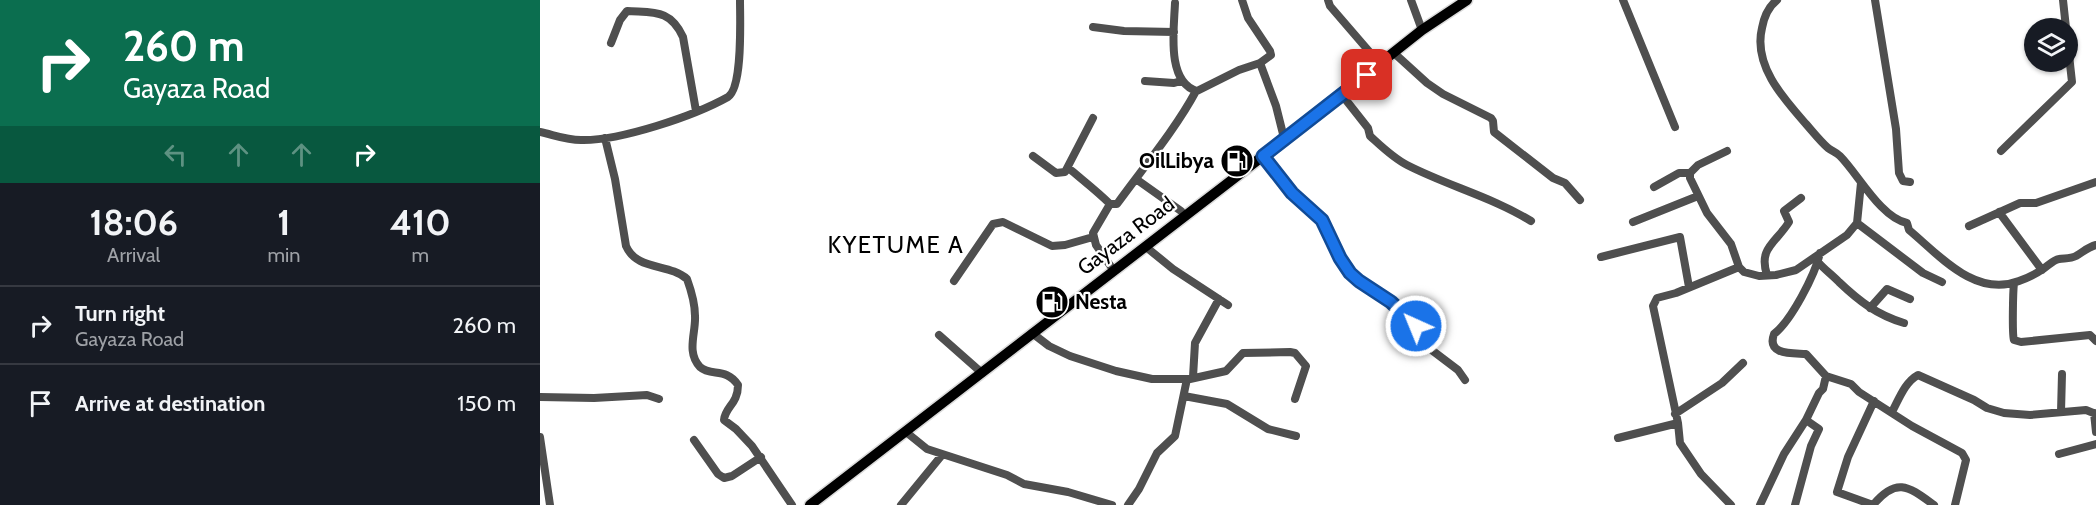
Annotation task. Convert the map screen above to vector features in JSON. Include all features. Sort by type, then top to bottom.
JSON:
[{"type":"main road","name":"Gayaza Road","points":[[810,505],[1342,95],[1422,30],[1467,0]]},
{"type":"street","points":[[540,132],[563,139],[605,138],[654,127],[728,97],[736,87],[740,0]]},
{"type":"street","points":[[1072,171],[1110,204],[1117,204],[1185,110],[1196,91],[1268,59],[1271,53],[1248,18],[1242,0]]},
{"type":"street","points":[[1328,0],[1330,6],[1380,64]]},
{"type":"street","points":[[1412,0],[1422,30]]},
{"type":"street","points":[[1623,0],[1675,127]]},
{"type":"street","points":[[1777,0],[1769,8],[1759,48],[1768,72],[1779,91],[1796,113],[1827,147],[1838,154],[1861,183],[1895,219],[1907,223],[1909,230],[1963,274],[1998,287],[2014,283],[2042,270],[2057,259],[2077,255],[2086,248],[2096,245]]},
{"type":"street","points":[[1875,0],[1896,129],[1899,174],[1903,181],[1910,183]]},
{"type":"street","points":[[2063,0],[2065,18]]},
{"type":"street","points":[[1175,3],[1176,65],[1181,81],[1196,91]]},
{"type":"street","points":[[611,43],[620,20],[627,11],[658,12],[668,18],[678,27],[683,37],[696,111]]},
{"type":"street","points":[[1093,27],[1124,31],[1174,32]]},
{"type":"street","points":[[1394,53],[1427,83],[1443,94],[1491,118],[1496,134],[1553,178],[1566,183],[1580,200]]},
{"type":"street","points":[[1260,63],[1276,106],[1284,138]]},
{"type":"street","points":[[2001,151],[2072,82],[2071,72]]},
{"type":"street","points":[[1145,81],[1174,83],[1181,81]]},
{"type":"street","points":[[1342,95],[1368,128],[1370,136],[1404,164],[1505,205],[1531,221]]},
{"type":"street","points":[[1033,156],[1056,173],[1065,172],[1093,118]]},
{"type":"street","points":[[605,138],[629,253],[643,263],[679,273],[687,279],[695,317],[692,342],[698,363],[704,369],[725,373],[738,385],[735,401],[724,414],[724,420],[736,429],[760,458],[792,505]]},
{"type":"street","points":[[1654,187],[1679,173],[1690,173],[1698,165],[1727,151]]},
{"type":"street","points":[[1263,156],[1292,193],[1322,220],[1340,258],[1350,273],[1398,307],[1416,326],[1425,345],[1458,370],[1465,380]]},
{"type":"street","points":[[1690,173],[1707,213],[1731,244],[1739,267],[1750,275],[1767,275],[1796,270],[1819,258],[1847,235],[1857,223],[1861,183]]},
{"type":"street","points":[[1136,179],[1181,211]]},
{"type":"street","points":[[1969,226],[2021,202],[2036,203],[2096,182]]},
{"type":"street","points":[[1633,222],[1698,196]]},
{"type":"street","points":[[1767,275],[1766,250],[1789,222],[1784,211],[1800,198]]},
{"type":"street","points":[[1110,204],[1095,229],[1093,237],[1113,271]]},
{"type":"street","points":[[1999,212],[2042,270]]},
{"type":"street","points":[[954,281],[993,224],[1003,222],[1052,246],[1065,245],[1093,237]]},
{"type":"street","points":[[1857,223],[1923,273],[1942,282]]},
{"type":"street","points":[[1601,257],[1680,237],[1689,287]]},
{"type":"street","points":[[1146,247],[1173,269],[1228,305]]},
{"type":"street","points":[[1819,258],[1849,292],[1870,308],[1884,316],[1904,322]]},
{"type":"street","points":[[1819,258],[1784,326],[1774,334],[1772,339],[1775,348],[1790,354],[1806,354],[1826,376],[1851,384],[1912,426],[1962,453],[1966,460],[1955,505]]},
{"type":"street","points":[[1731,505],[1710,485],[1680,443],[1678,423],[1653,306],[1658,298],[1739,267]]},
{"type":"street","points":[[2014,283],[2012,301],[2014,340],[2021,342],[2090,335],[2096,340]]},
{"type":"street","points":[[1870,308],[1887,289],[1910,299]]},
{"type":"street","points":[[1128,505],[1139,489],[1157,453],[1174,436],[1190,378],[1195,343],[1219,299]]},
{"type":"street","points":[[1032,333],[1049,346],[1065,354],[1116,371],[1152,379],[1190,378],[1226,371],[1243,353],[1295,353],[1306,366],[1295,399]]},
{"type":"street","points":[[939,335],[982,373]]},
{"type":"street","points":[[1675,414],[1722,383],[1743,363]]},
{"type":"street","points":[[2061,412],[2062,374]]},
{"type":"street","points":[[1892,412],[1901,393],[1912,378],[1918,375],[1988,408],[2004,413],[2031,415],[2086,410],[2095,414],[2096,432]]},
{"type":"street","points":[[1760,505],[1784,454],[1806,420],[1819,393],[1823,390],[1826,376]]},
{"type":"street","points":[[540,397],[594,398],[647,395],[659,399]]},
{"type":"street","points":[[1184,396],[1227,404],[1268,429],[1296,436]]},
{"type":"street","points":[[1874,401],[1848,457],[1837,492],[1873,505],[1883,493],[1903,487],[1910,488],[1934,505]]},
{"type":"street","points":[[1795,505],[1810,446],[1819,429],[1806,420]]},
{"type":"street","points":[[1618,438],[1678,423]]},
{"type":"street","points":[[906,432],[927,449],[1006,475],[1029,486],[1076,494],[1112,505]]},
{"type":"street","points":[[540,437],[550,505]]},
{"type":"street","points":[[694,440],[718,474],[724,478],[732,476],[760,458]]},
{"type":"street","points":[[2059,453],[2096,444]]},
{"type":"street","points":[[901,505],[942,454]]},
{"type":"place","name":"OilLibya","points":[[1237,161]]},
{"type":"place","name":"Nesta","points":[[1052,302]]},
{"type":"district","name":"KYETUME A","points":[[896,245]]},
{"type":"route","points":[[1367,75],[1263,156],[1292,193],[1322,220],[1340,258],[1350,273],[1398,307],[1416,326]]}]
